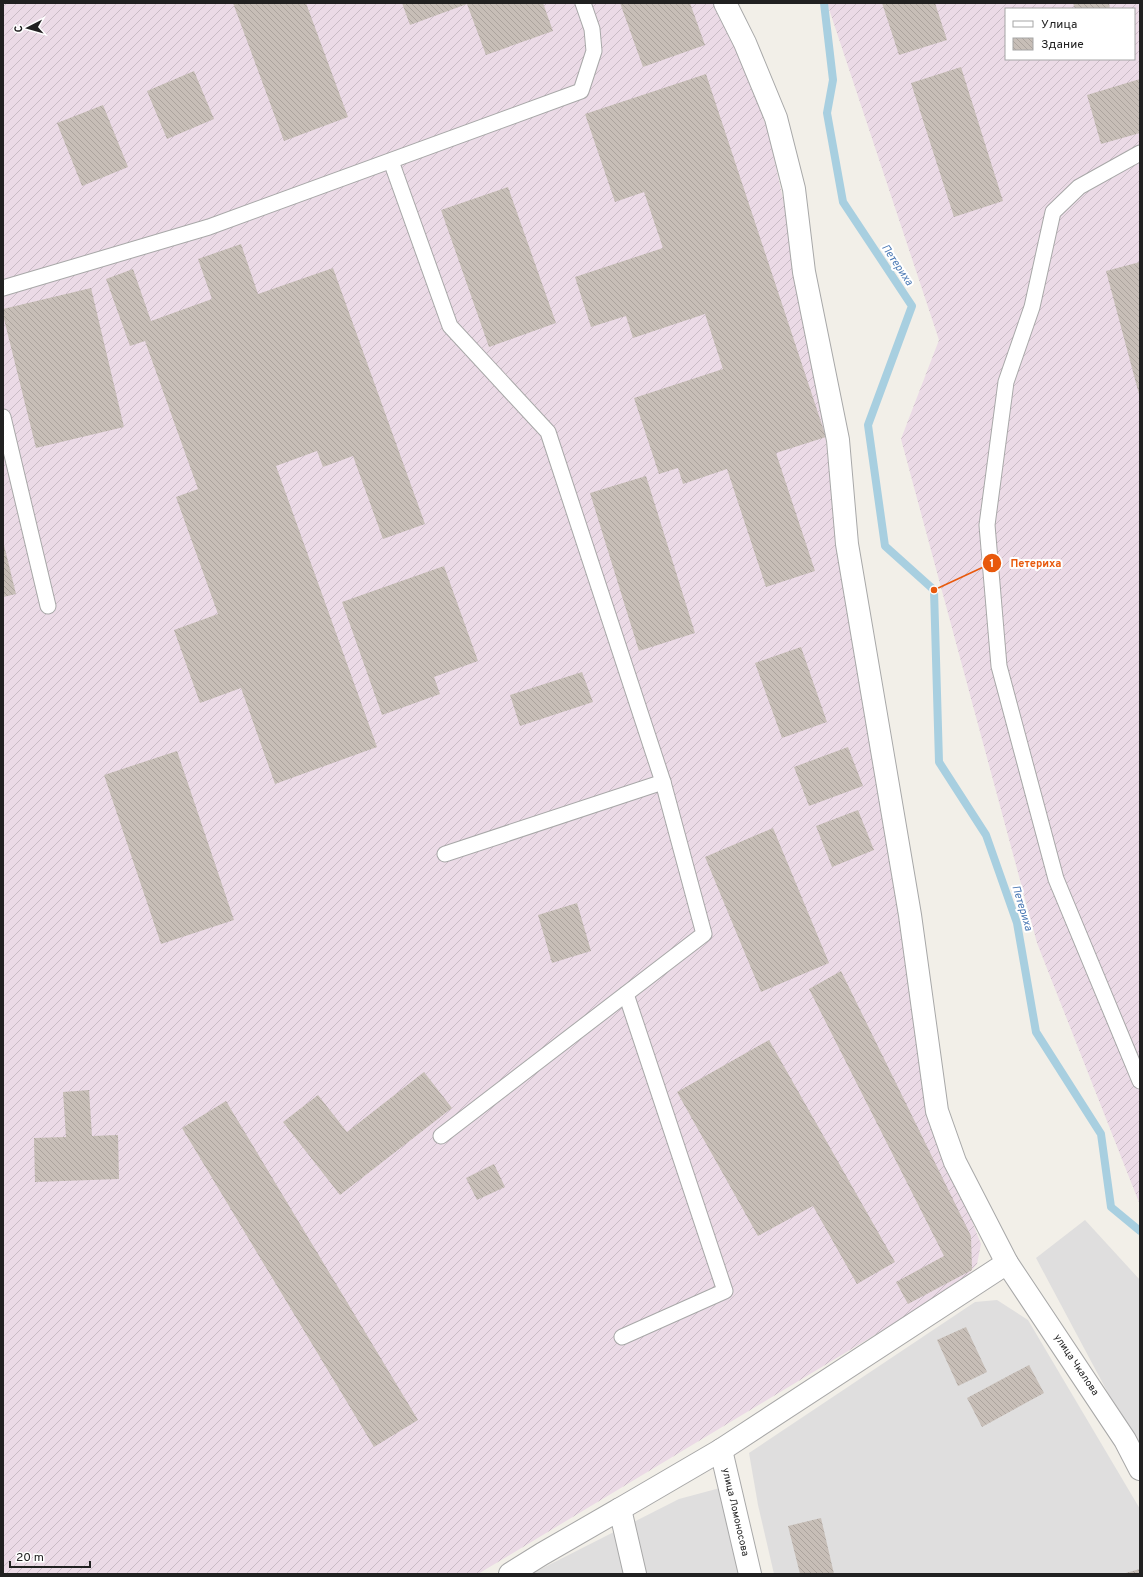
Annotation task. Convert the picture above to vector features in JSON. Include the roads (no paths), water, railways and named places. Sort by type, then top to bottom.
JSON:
[{"type":"street","name":"улица Чкалова","points":[[725,3],[745,43],[776,118],[794,189],[804,272],[838,440],[847,544],[910,915],[937,1111],[955,1162],[1007,1263],[1126,1440],[1140,1469]]},
{"type":"street","points":[[510,1574],[721,1450],[1007,1263]]},
{"type":"street","name":"улица Ломоносова","points":[[721,1450],[750,1574]]},
{"type":"street","points":[[620,1509],[635,1574]]},
{"type":"lane","points":[[3,288],[208,227],[581,91],[594,52],[592,29],[583,3]]},
{"type":"lane","points":[[1140,153],[1079,187],[1053,212],[1032,307],[1006,382],[987,525],[999,666],[1056,879],[1140,1081]]},
{"type":"lane","points":[[391,160],[450,326],[548,432],[663,782],[704,934],[441,1136]]},
{"type":"lane","points":[[3,417],[48,606]]},
{"type":"lane","points":[[445,854],[663,782]]},
{"type":"lane","points":[[622,1337],[725,1291],[626,994]]},
{"type":"waterway","name":"Петериха","points":[[824,3],[833,80],[827,113],[843,202],[912,306],[868,425],[885,546],[934,590],[939,762],[986,835],[1017,923],[1036,1032],[1101,1134],[1111,1207],[1140,1231]]},
{"type":"place","name":"Петериха","points":[[934,590]]}]
